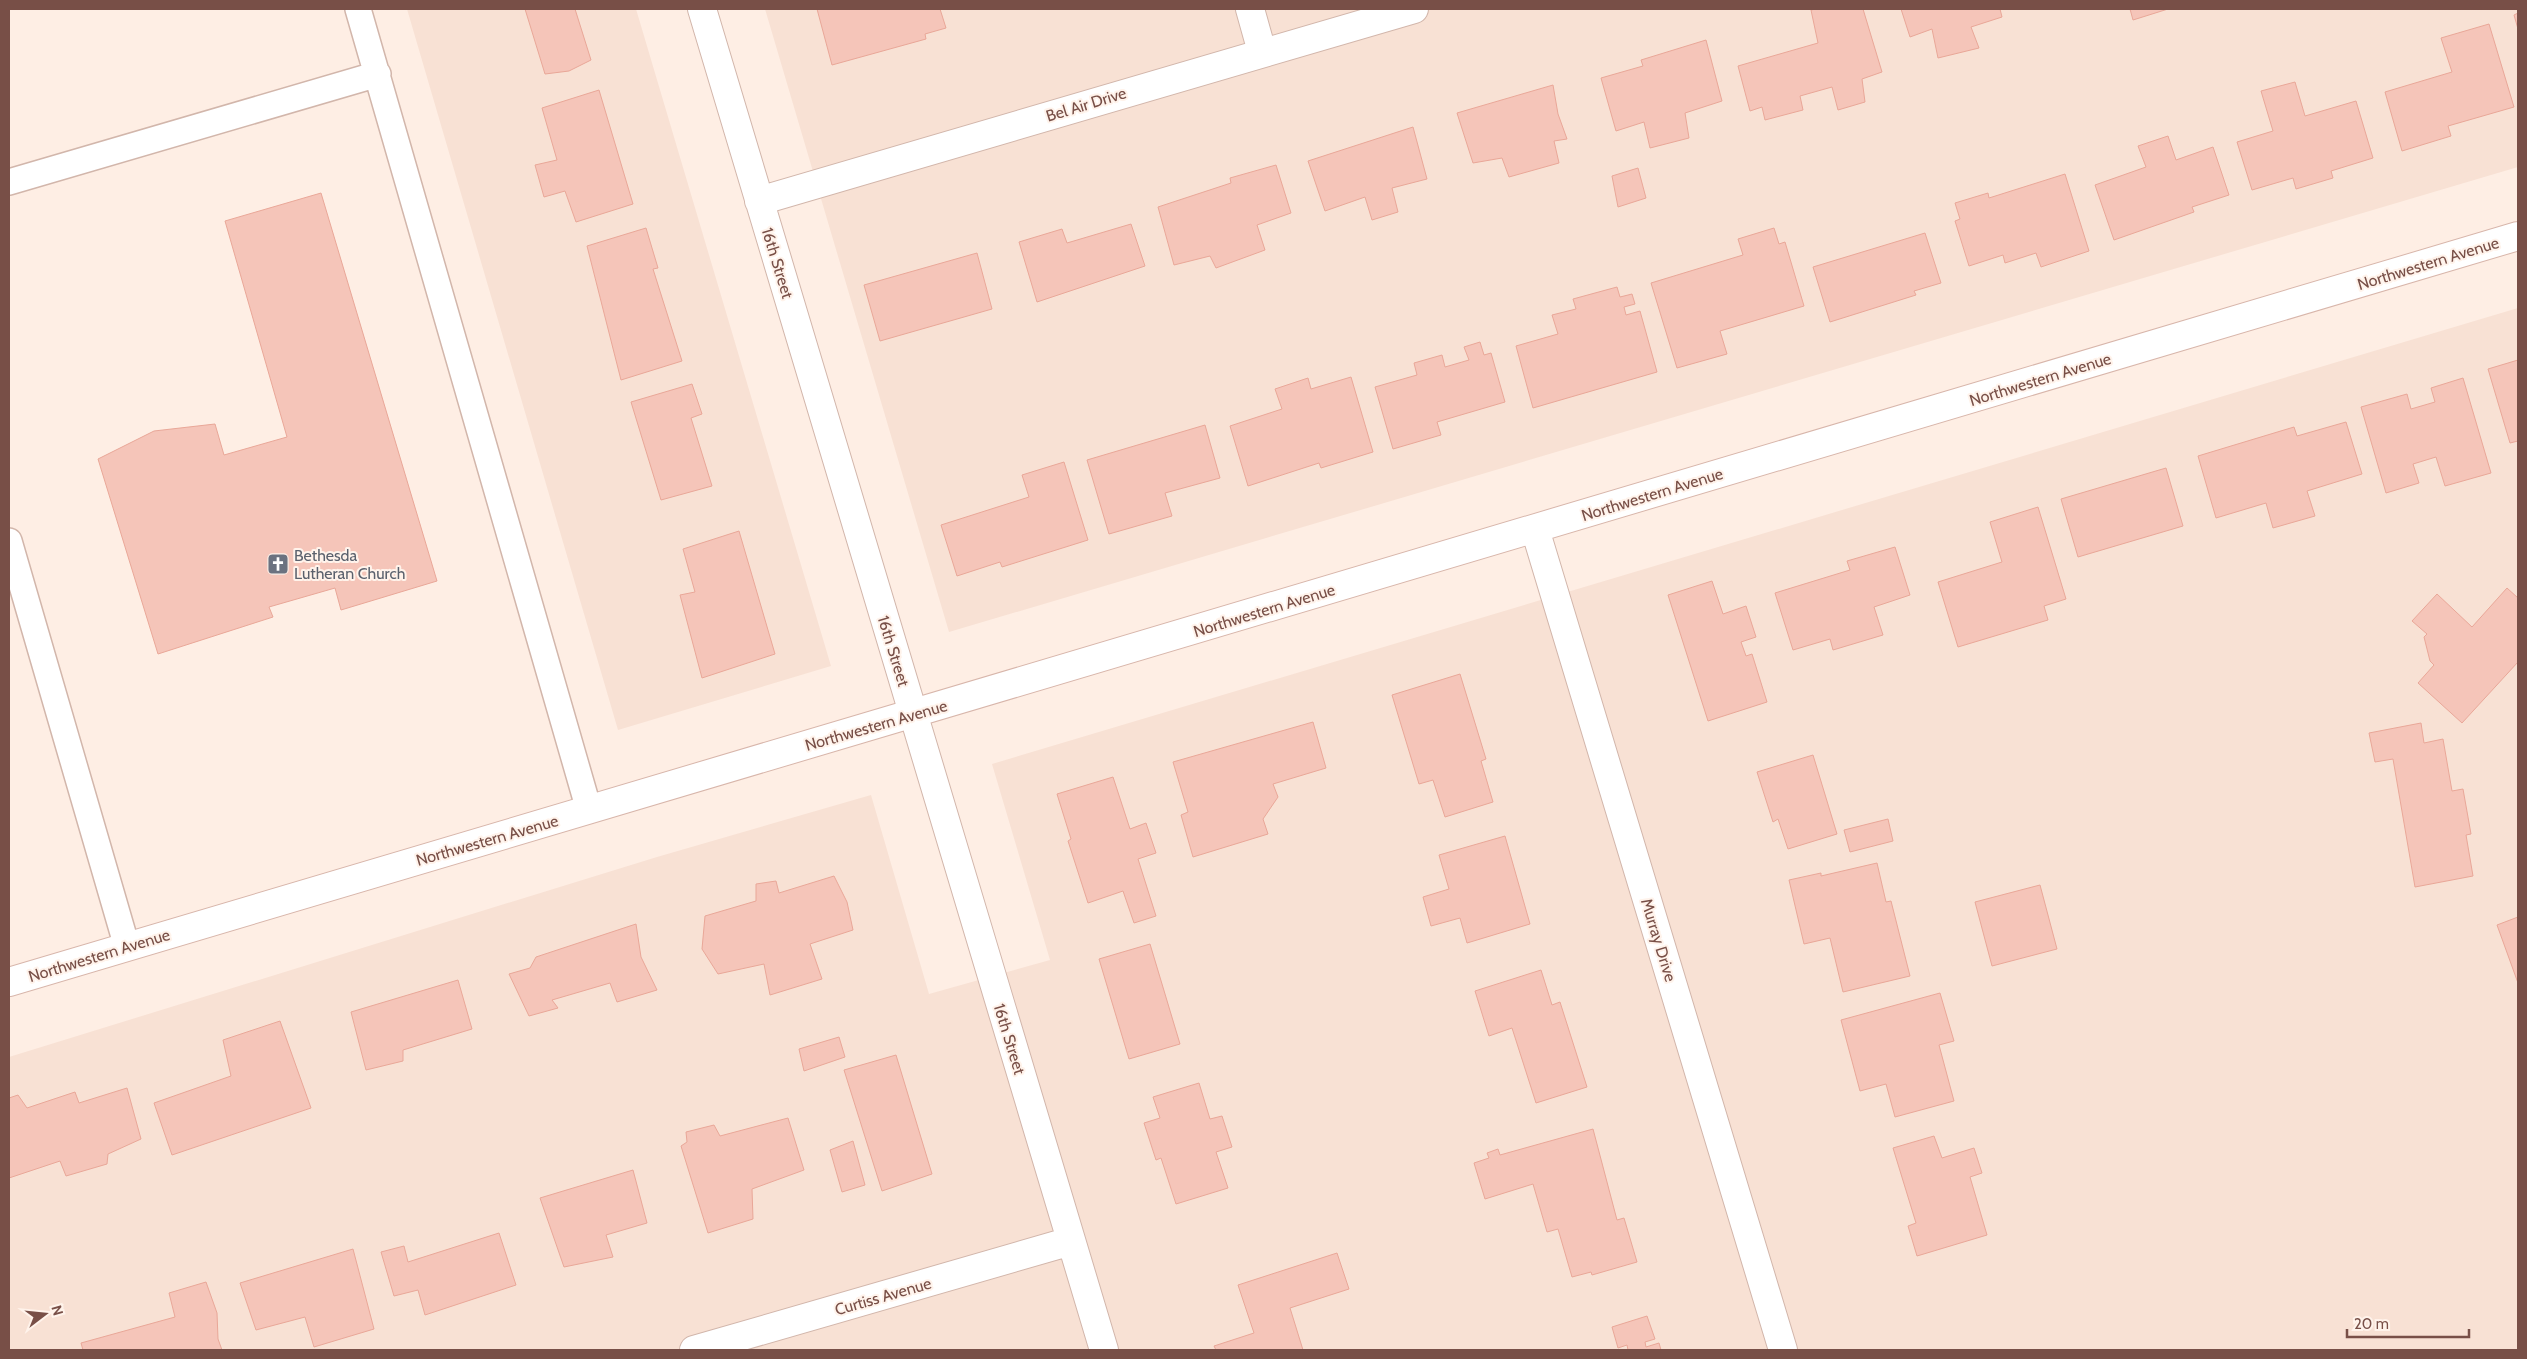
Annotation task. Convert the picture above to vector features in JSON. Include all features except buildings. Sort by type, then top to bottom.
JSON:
[{"type":"street","name":"16th Street","points":[[702,9],[1104,1350]]},
{"type":"street","points":[[1250,9],[1262,52]]},
{"type":"street","name":"Bel Air Drive","points":[[759,201],[1414,9]]},
{"type":"street","name":"Northwestern Avenue","points":[[9,982],[2518,236]]},
{"type":"street","name":"Murray Drive","points":[[1536,529],[1782,1350]]},
{"type":"street","name":"Curtiss Avenue","points":[[694,1350],[1071,1241]]},
{"type":"lane","points":[[358,9],[589,810]]},
{"type":"lane","points":[[9,182],[378,74]]},
{"type":"lane","points":[[9,541],[127,947]]},
{"type":"shaded area","points":[[407,9],[636,9],[831,666],[618,730]]},
{"type":"shaded area","points":[[765,9],[2518,9],[2518,167],[949,632]]},
{"type":"shaded area","points":[[2518,308],[2518,1350],[9,1350],[9,1057],[657,857],[871,795],[929,994],[1050,960],[992,764]]},
{"type":"place","name":"Bethesda Lutheran Church","points":[[278,564]]}]
